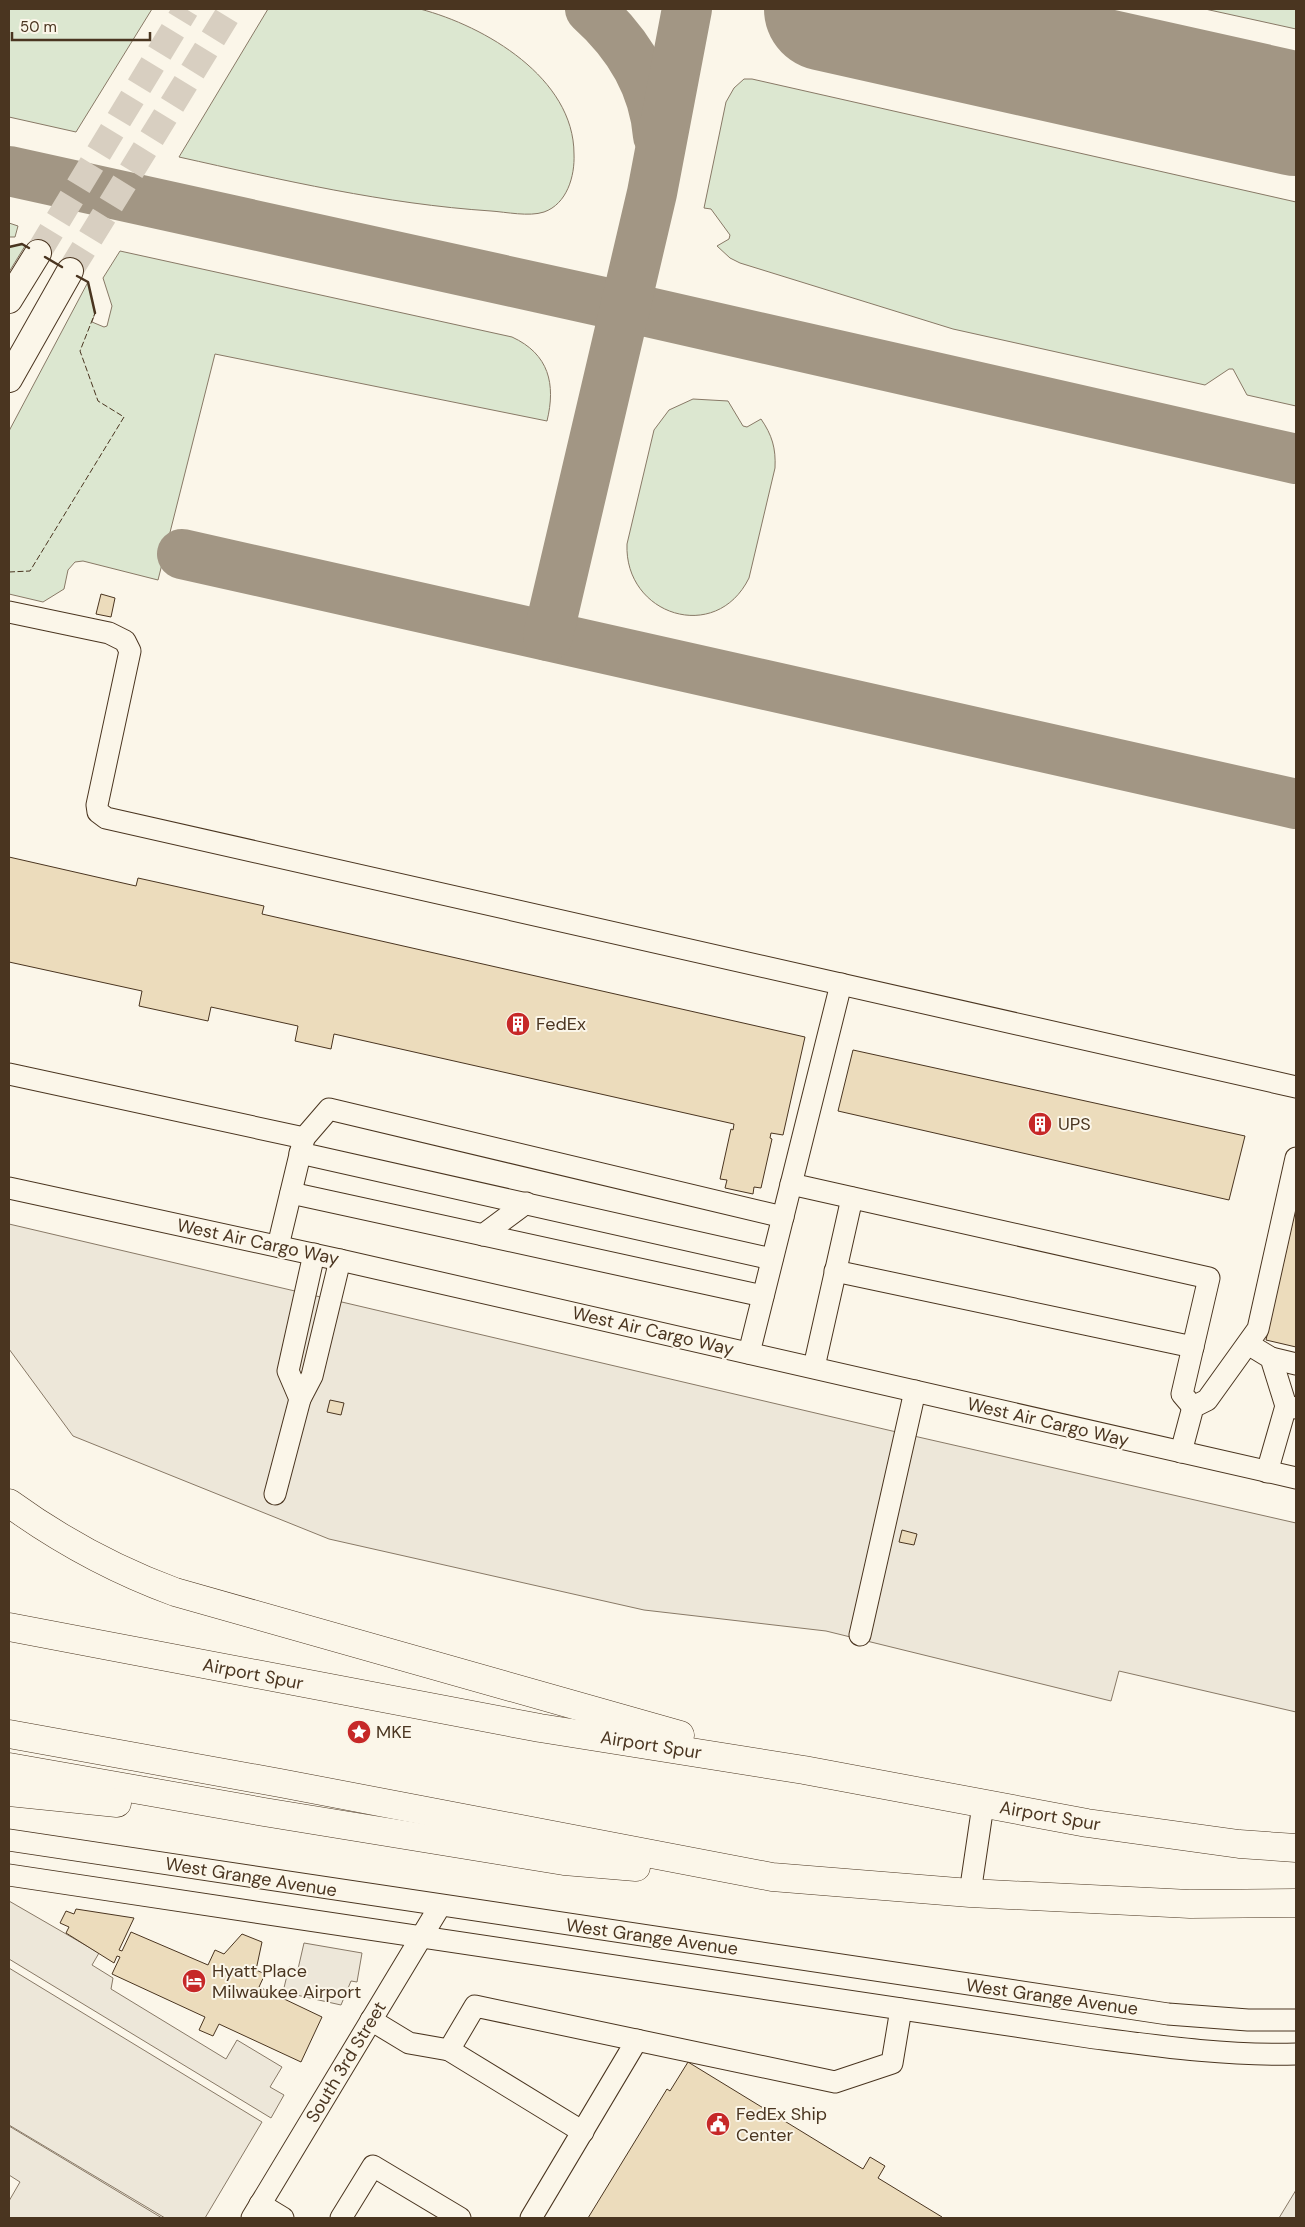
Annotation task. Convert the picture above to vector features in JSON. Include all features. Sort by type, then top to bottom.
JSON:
[{"type":"highway","points":[[9,1503],[50,1531],[94,1556],[175,1592],[804,1770]]},
{"type":"highway","name":"Airport Spur","points":[[9,1626],[530,1726],[804,1770],[1096,1825],[1239,1844],[1296,1848]]},
{"type":"highway","points":[[9,1734],[280,1783],[772,1877]]},
{"type":"highway","points":[[9,1768],[564,1861],[970,1893],[1190,1904],[1296,1903]]},
{"type":"highway","points":[[9,1792],[194,1811],[264,1812]]},
{"type":"main road","points":[[9,300],[38,253]]},
{"type":"main road","points":[[9,379],[70,271]]},
{"type":"street","points":[[9,612],[109,633],[124,641],[130,651],[97,805],[98,812],[106,818],[1296,1087]]},
{"type":"street","points":[[749,1353],[841,984]]},
{"type":"street","points":[[9,1074],[302,1145],[526,1204],[772,1259]]},
{"type":"street","points":[[278,1246],[302,1145],[329,1109],[783,1217]]},
{"type":"street","points":[[1181,1452],[1193,1408],[1207,1400],[1258,1329],[1263,1315],[1296,1158]]},
{"type":"street","points":[[791,1184],[1210,1278],[1182,1394],[1193,1408]]},
{"type":"street","name":"West Air Cargo Way","points":[[9,1188],[333,1258],[1296,1478]]},
{"type":"street","points":[[291,1193],[763,1296]]},
{"type":"street","points":[[814,1367],[852,1198]]},
{"type":"street","points":[[483,1235],[526,1204]]},
{"type":"street","points":[[300,1398],[322,1378],[329,1361],[333,1258]]},
{"type":"street","points":[[275,1494],[300,1398],[299,1373],[333,1258]]},
{"type":"street","points":[[836,1271],[1194,1347]]},
{"type":"street","points":[[1248,1344],[1271,1358],[1296,1364]]},
{"type":"street","points":[[1267,1472],[1291,1407],[1271,1358]]},
{"type":"street","points":[[860,1635],[915,1391]]},
{"type":"street","points":[[970,1893],[983,1805]]},
{"type":"street","name":"West Grange Avenue","points":[[9,1840],[1168,2014],[1248,2020],[1296,2020]]},
{"type":"street","name":"West Grange Avenue","points":[[9,1875],[1088,2037],[1216,2052],[1296,2054]]},
{"type":"street","name":"South 3rd Street","points":[[256,2211],[440,1906]]},
{"type":"street","points":[[564,1959],[569,1925]]},
{"type":"street","points":[[1088,2037],[1093,2003]]},
{"type":"street","points":[[449,2050],[475,2006],[835,2082],[892,2063],[901,2009]]},
{"type":"street","points":[[371,2020],[409,2043],[449,2050],[583,2132]]},
{"type":"street","points":[[532,2218],[637,2040]]},
{"type":"street","points":[[341,2218],[373,2166],[460,2218]]},
{"type":"street","points":[[256,2211],[283,2218]]},
{"type":"green space","points":[[415,8],[445,17],[497,42],[521,59],[542,79],[559,102],[570,127],[574,162],[571,180],[564,196],[552,208],[544,212],[532,214],[451,208],[334,190],[179,157],[268,9]]},
{"type":"green space","points":[[9,9],[152,9],[76,132],[9,117]]},
{"type":"green space","points":[[1205,9],[1296,9],[1296,29]]},
{"type":"green space","points":[[744,79],[752,79],[1296,202],[1296,406],[1247,395],[1233,369],[1229,369],[1205,385],[953,329],[740,263],[730,258],[717,246],[729,239],[730,235],[711,209],[704,208],[726,102],[734,88]]},
{"type":"green space","points":[[9,223],[18,226],[15,237],[9,237]]},
{"type":"green space","points":[[22,244],[25,246],[9,272],[9,247]]},
{"type":"green space","points":[[120,251],[512,337],[534,352],[542,361],[547,372],[551,395],[547,421],[215,354],[158,580],[83,561],[75,562],[68,570],[64,589],[43,602],[9,594],[9,431],[88,282],[95,313],[92,322],[104,327],[107,326],[112,306],[103,278]]},
{"type":"green space","points":[[693,399],[728,401],[743,426],[747,427],[761,419],[774,448],[775,461],[775,468],[749,578],[734,599],[716,611],[695,615],[674,613],[656,604],[640,589],[630,569],[627,544],[654,430],[669,410]]},
{"type":"shaded area","points":[[9,1224],[905,1434],[1296,1523],[1296,1712],[1119,1671],[1111,1701],[826,1631],[644,1610],[329,1539],[73,1436],[9,1349]]},
{"type":"shaded area","points":[[9,1901],[99,1953],[92,1965],[113,1978],[111,1989],[226,2059],[237,2040],[282,2067],[270,2087],[284,2095],[271,2118],[9,1959]]},
{"type":"shaded area","points":[[304,1943],[362,1953],[357,1982],[351,1981],[341,2005],[283,1992],[289,1967],[298,1969]]},
{"type":"shaded area","points":[[9,1968],[262,2122],[205,2218],[165,2218],[9,2125]]},
{"type":"shaded area","points":[[9,2126],[162,2218],[9,2218],[9,2201],[20,2182],[9,2175]]},
{"type":"shaded area","points":[[1296,2190],[1296,2218],[1279,2218]]},
{"type":"building","points":[[101,594],[115,598],[111,617],[96,614]]},
{"type":"building","name":"FedEx","points":[[9,857],[136,886],[138,878],[264,906],[262,914],[805,1037],[783,1135],[771,1133],[770,1138],[772,1139],[761,1188],[754,1187],[753,1194],[725,1188],[727,1180],[720,1179],[731,1129],[733,1130],[734,1124],[334,1034],[331,1049],[295,1041],[298,1026],[211,1007],[208,1021],[139,1006],[142,991],[9,962]]},
{"type":"building","name":"UPS","points":[[853,1050],[1245,1136],[1229,1200],[838,1111]]},
{"type":"building","points":[[1296,1206],[1296,1347],[1266,1340]]},
{"type":"building","points":[[330,1400],[344,1403],[341,1415],[327,1412]]},
{"type":"building","points":[[902,1530],[917,1534],[914,1545],[899,1542]]},
{"type":"building","name":"Hyatt Place Milwaukee Airport","points":[[76,1909],[134,1918],[119,1950],[122,1951],[131,1932],[208,1965],[215,1950],[224,1954],[242,1934],[262,1942],[256,1970],[265,1974],[259,1987],[322,2017],[301,2062],[219,2024],[213,2036],[199,2030],[205,2017],[112,1974],[120,1957],[117,1956],[114,1963],[66,1933],[69,1927],[60,1923],[66,1911],[74,1914]]},
{"type":"building","name":"FedEx Ship Center","points":[[688,2062],[863,2169],[870,2157],[885,2166],[878,2178],[942,2217],[588,2218],[667,2089],[670,2091]]},
{"type":"taxiway","points":[[590,9],[616,36],[637,66],[651,99],[658,136]]},
{"type":"taxiway","points":[[548,636],[652,193],[687,9]]},
{"type":"taxiway","points":[[9,171],[626,307],[1296,459]]},
{"type":"taxiway","points":[[182,554],[1296,804]]},
{"type":"runway","points":[[826,9],[1296,114]]},
{"type":"tunnel","points":[[38,253],[186,9]]},
{"type":"tunnel","points":[[70,271],[231,9]]},
{"type":"fence","points":[[9,572],[30,571],[124,417],[98,401],[80,351],[95,313]]},
{"type":"wall","points":[[9,247],[22,244],[29,248]]},
{"type":"wall","points":[[45,257],[62,267]]},
{"type":"wall","points":[[77,276],[88,282],[95,313]]},
{"type":"place","name":"FedEx","points":[[518,1024]]},
{"type":"place","name":"UPS","points":[[1040,1124]]},
{"type":"place","name":"MKE","points":[[359,1732]]},
{"type":"place","name":"Hyatt Place Milwaukee Airport","points":[[194,1981]]},
{"type":"place","name":"FedEx Ship Center","points":[[718,2124]]}]
